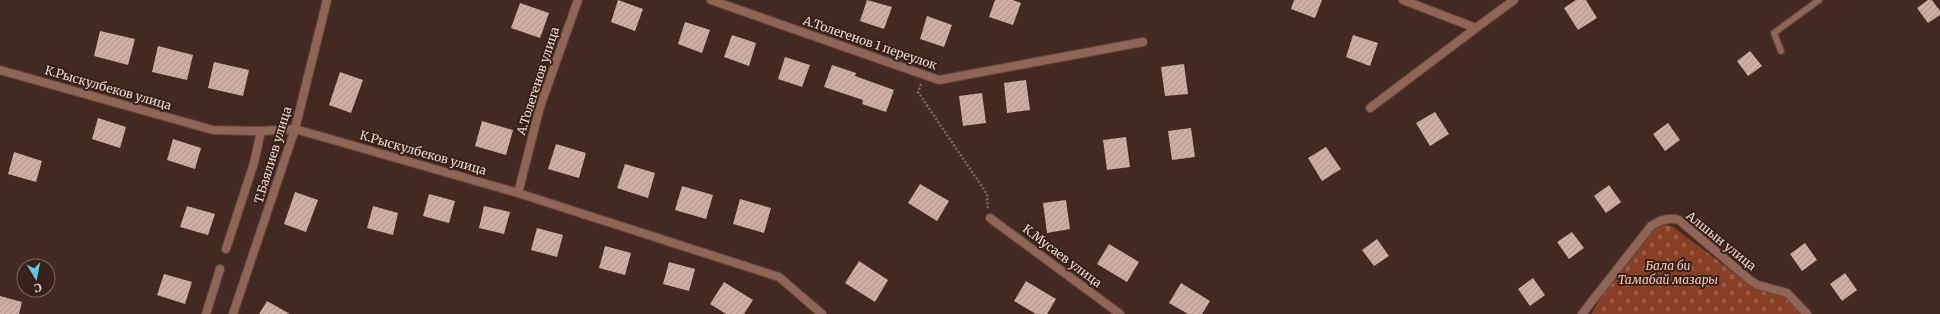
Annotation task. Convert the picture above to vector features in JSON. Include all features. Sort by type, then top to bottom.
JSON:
[{"type":"street","name":"Т.Баялиев улица","points":[[234,314],[296,129],[327,0]]},
{"type":"street","name":"А.Толегенов улица","points":[[518,193],[540,106],[578,0]]},
{"type":"street","name":"А.Толегенов 1 переулок","points":[[711,0],[939,80],[1143,42]]},
{"type":"street","points":[[1403,0],[1476,28]]},
{"type":"street","points":[[1370,108],[1514,0]]},
{"type":"street","name":"К.Рыскулбеков улица","points":[[0,70],[213,130],[261,131],[296,129],[518,193],[779,277],[822,314]]},
{"type":"street","name":"Т.Баялиев улица","points":[[226,249],[254,163],[261,131]]},
{"type":"street","name":"К.Мусаев улица","points":[[990,218],[1120,314]]},
{"type":"street","name":"Алшын улица","points":[[1582,314],[1651,226],[1658,222],[1672,218],[1679,220],[1751,281],[1765,287],[1787,293],[1806,314]]},
{"type":"street","points":[[206,314],[220,269]]},
{"type":"lane","points":[[1781,51],[1774,33],[1819,0]]},
{"type":"path","points":[[924,75],[918,92],[987,194],[990,218]]},
{"type":"green space","name":"Бала би Тамабай мазары","points":[[1655,224],[1672,226],[1741,278],[1763,291],[1784,295],[1801,312],[1800,314],[1591,314],[1624,260]]},
{"type":"building","points":[[618,0],[643,9],[635,31],[611,22]]},
{"type":"building","points":[[867,0],[892,7],[884,29],[860,21]]},
{"type":"building","points":[[995,0],[1013,0],[1021,3],[1013,25],[989,17]]},
{"type":"building","points":[[1294,0],[1322,0],[1315,18],[1291,9]]},
{"type":"building","points":[[1576,0],[1586,0],[1597,18],[1578,30],[1564,8]]},
{"type":"building","points":[[1928,0],[1932,0],[1940,11],[1940,15],[1928,23],[1917,8]]},
{"type":"building","points":[[520,3],[549,13],[540,38],[511,28]]},
{"type":"building","points":[[927,16],[952,25],[944,47],[920,39]]},
{"type":"building","points":[[685,22],[710,30],[702,53],[678,44]]},
{"type":"building","points":[[100,31],[135,39],[128,65],[94,56]]},
{"type":"building","points":[[732,35],[756,43],[749,66],[724,57]]},
{"type":"building","points":[[1353,35],[1378,43],[1370,66],[1346,57]]},
{"type":"building","points":[[158,46],[193,55],[187,80],[152,72]]},
{"type":"building","points":[[1750,51],[1762,66],[1748,76],[1737,61]]},
{"type":"building","points":[[785,57],[810,65],[802,87],[778,79]]},
{"type":"building","points":[[214,62],[249,70],[243,96],[208,88]]},
{"type":"building","points":[[1184,64],[1188,94],[1165,96],[1161,67]]},
{"type":"building","points":[[832,65],[856,73],[855,76],[894,90],[886,112],[862,104],[863,100],[824,87]]},
{"type":"building","points":[[340,72],[363,80],[351,113],[329,105]]},
{"type":"building","points":[[1026,80],[1030,110],[1007,113],[1004,83]]},
{"type":"building","points":[[982,93],[986,123],[963,126],[959,96]]},
{"type":"building","points":[[1435,112],[1449,134],[1430,146],[1416,123]]},
{"type":"building","points":[[98,118],[126,127],[120,148],[92,139]]},
{"type":"building","points":[[482,121],[513,130],[506,155],[475,146]]},
{"type":"building","points":[[1668,123],[1680,140],[1665,151],[1653,134]]},
{"type":"building","points":[[1191,128],[1195,157],[1172,160],[1168,131]]},
{"type":"building","points":[[1126,137],[1130,167],[1107,170],[1103,140]]},
{"type":"building","points":[[173,139],[201,148],[195,169],[167,160]]},
{"type":"building","points":[[556,144],[586,153],[579,178],[548,169]]},
{"type":"building","points":[[1326,147],[1341,169],[1322,181],[1308,158]]},
{"type":"building","points":[[14,152],[42,161],[36,182],[8,174]]},
{"type":"building","points":[[625,164],[655,173],[648,198],[617,188]]},
{"type":"building","points":[[920,184],[949,201],[937,221],[908,203]]},
{"type":"building","points":[[1609,185],[1621,202],[1606,213],[1594,196]]},
{"type":"building","points":[[682,186],[713,195],[706,219],[675,210]]},
{"type":"building","points":[[295,192],[318,200],[306,232],[284,224]]},
{"type":"building","points":[[429,194],[455,201],[449,223],[423,216]]},
{"type":"building","points":[[740,199],[771,208],[764,233],[733,224]]},
{"type":"building","points":[[1066,200],[1070,229],[1047,233],[1043,203]]},
{"type":"building","points":[[187,206],[215,214],[208,235],[180,227]]},
{"type":"building","points":[[373,206],[398,213],[393,235],[367,228]]},
{"type":"building","points":[[484,206],[510,212],[504,234],[479,228]]},
{"type":"building","points":[[537,228],[563,235],[557,257],[531,250]]},
{"type":"building","points":[[1572,232],[1584,248],[1569,259],[1557,242]]},
{"type":"building","points":[[1377,239],[1389,256],[1374,266],[1362,250]]},
{"type":"building","points":[[1805,243],[1817,260],[1802,271],[1790,254]]},
{"type":"building","points":[[1109,244],[1139,262],[1127,282],[1097,264]]},
{"type":"building","points":[[605,246],[631,253],[625,275],[599,268]]},
{"type":"building","points":[[859,261],[888,280],[875,302],[845,283]]},
{"type":"building","points":[[669,262],[695,269],[689,291],[663,284]]},
{"type":"building","points":[[1845,273],[1857,290],[1842,301],[1830,284]]},
{"type":"building","points":[[164,274],[192,282],[185,304],[157,295]]},
{"type":"building","points":[[1533,278],[1545,295],[1530,306],[1518,289]]},
{"type":"building","points":[[1026,281],[1056,299],[1047,314],[1036,314],[1014,301]]},
{"type":"building","points":[[724,282],[753,300],[744,314],[726,314],[710,304]]},
{"type":"building","points":[[1181,283],[1210,301],[1202,314],[1188,314],[1169,303]]},
{"type":"building","points":[[0,296],[22,302],[19,314],[0,314]]},
{"type":"building","points":[[267,301],[290,314],[259,314]]}]
